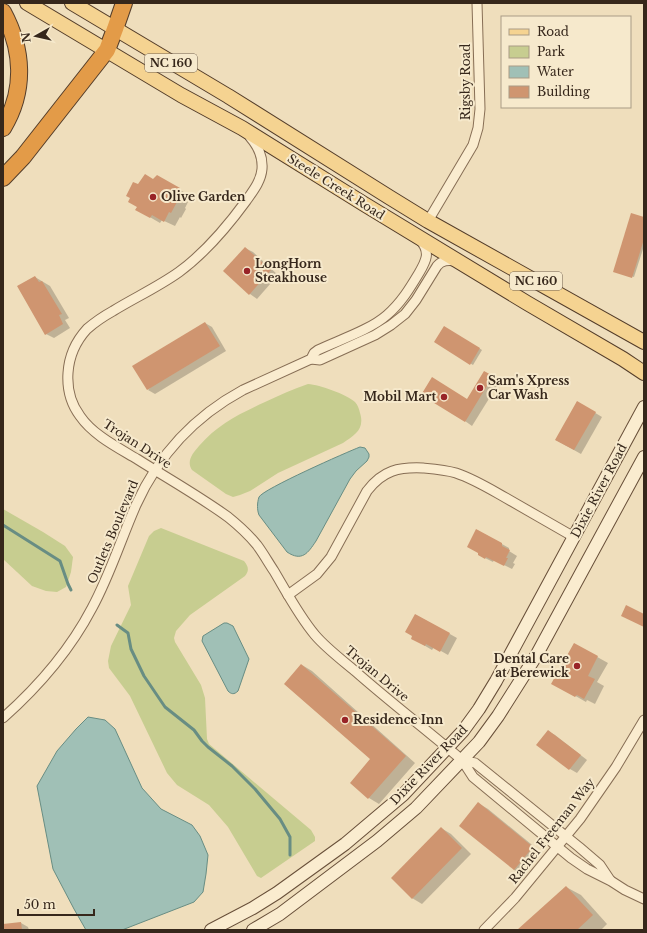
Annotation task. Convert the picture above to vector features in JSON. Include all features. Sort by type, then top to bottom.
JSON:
[{"type":"highway","points":[[3,178],[23,157],[106,50],[124,3]]},
{"type":"highway","points":[[3,12],[11,27],[16,43],[20,76],[13,108],[3,128]]},
{"type":"main road","name":"Steele Creek Road","points":[[28,3],[181,95],[242,128],[458,262],[623,359],[644,373]]},
{"type":"main road","name":"Steele Creek Road","points":[[72,3],[228,96],[389,197],[644,342]]},
{"type":"main road","points":[[364,204],[376,200],[421,226],[425,225],[428,220]]},
{"type":"street","name":"Rigsby Road","points":[[428,220],[473,145],[478,128],[480,109],[477,3]]},
{"type":"street","name":"Trojan Drive","points":[[242,128],[256,143],[260,151],[262,166],[257,184],[226,227],[206,249],[189,264],[177,274],[102,317],[83,333],[71,356],[69,367],[68,380],[74,406],[84,421],[102,437],[227,517],[246,532],[258,547],[296,610],[316,636],[366,680],[456,754]]},
{"type":"street","name":"Outlets Boulevard","points":[[311,359],[314,353],[318,350],[375,324],[399,303],[408,292],[426,260],[427,255],[424,246],[416,235]]},
{"type":"street","name":"Outlets Boulevard","points":[[3,718],[38,684],[56,663],[81,628],[102,588],[136,506],[154,470],[187,430],[217,406],[243,390],[311,359],[320,360],[382,331],[405,314],[416,300],[437,266],[442,261],[450,260],[458,262]]},
{"type":"street","name":"Dixie River Road","points":[[253,930],[280,914],[377,841],[416,808],[456,754],[463,731],[496,681],[644,408]]},
{"type":"street","name":"Dixie River Road","points":[[211,930],[253,908],[277,893],[345,844],[403,795],[456,754],[478,742],[498,716],[536,656],[644,457]]},
{"type":"street","points":[[288,595],[317,574],[331,557],[370,487],[380,477],[394,470],[403,468],[427,468],[457,473],[484,486],[574,537]]},
{"type":"street","name":"Rachel Freeman Way","points":[[484,930],[515,898],[580,818],[616,767],[644,720]]},
{"type":"street","points":[[456,754],[475,763],[566,836],[600,865],[611,881]]},
{"type":"street","points":[[456,754],[473,777],[587,869],[625,890],[644,898]]},
{"type":"green space","points":[[308,384],[333,390],[346,396],[357,404],[361,423],[355,434],[343,443],[278,473],[250,491],[233,497],[226,494],[192,470],[190,467],[190,460],[193,454],[206,438],[221,426],[255,406]]},
{"type":"green space","points":[[3,509],[65,546],[73,557],[71,572],[66,587],[57,592],[46,591],[32,586],[3,559]]},
{"type":"green space","points":[[161,528],[244,561],[248,567],[248,571],[245,576],[190,615],[176,631],[174,638],[201,685],[205,698],[207,739],[209,744],[311,830],[315,837],[315,841],[261,878],[257,876],[228,827],[209,805],[177,785],[167,773],[130,696],[109,668],[108,661],[111,646],[131,605],[128,586],[149,536],[154,531]]},
{"type":"water","points":[[360,447],[365,448],[369,454],[369,457],[350,479],[316,541],[304,555],[297,556],[287,552],[259,515],[259,497],[289,479]]},
{"type":"water","points":[[224,623],[233,626],[249,659],[238,691],[234,694],[228,691],[202,641],[203,636]]},
{"type":"water","points":[[88,717],[105,720],[115,729],[142,788],[161,809],[192,825],[200,836],[208,855],[203,892],[194,902],[122,930],[86,930],[53,869],[37,786],[57,751]]},
{"type":"building","name":"Olive Garden","points":[[145,174],[153,179],[157,175],[180,188],[176,194],[178,196],[175,201],[177,202],[171,213],[169,212],[164,222],[152,215],[150,218],[135,210],[137,207],[128,202],[130,198],[126,196],[133,182],[138,184]]},
{"type":"building","points":[[631,213],[644,217],[644,239],[632,278],[613,272]]},
{"type":"building","name":"LongHorn Steakhouse","points":[[245,247],[271,270],[249,295],[223,271]]},
{"type":"building","points":[[35,276],[39,282],[42,281],[62,314],[59,315],[63,324],[45,335],[17,286]]},
{"type":"building","points":[[205,322],[220,346],[147,390],[132,366]]},
{"type":"building","points":[[444,326],[480,348],[470,365],[434,342]]},
{"type":"building","name":"Mobil Mart","points":[[484,371],[493,376],[465,422],[421,395],[432,377],[467,399]]},
{"type":"building","points":[[577,401],[596,412],[574,450],[555,440]]},
{"type":"building","points":[[476,529],[502,543],[502,546],[510,550],[504,566],[486,557],[485,559],[467,547]]},
{"type":"building","points":[[626,605],[644,614],[644,627],[621,616]]},
{"type":"building","points":[[415,614],[450,633],[440,652],[426,644],[425,646],[411,639],[412,636],[405,632]]},
{"type":"building","name":"Dental Care at Berewick","points":[[574,643],[598,656],[588,676],[595,679],[584,699],[577,695],[575,697],[551,684]]},
{"type":"building","name":"Residence Inn","points":[[301,664],[406,756],[368,799],[350,783],[370,759],[284,684]]},
{"type":"building","points":[[548,730],[581,755],[569,770],[536,745]]},
{"type":"building","points":[[478,802],[533,847],[514,870],[459,826]]},
{"type":"building","points":[[441,827],[462,848],[412,899],[391,878]]},
{"type":"building","points":[[566,886],[593,915],[577,930],[517,930]]},
{"type":"building","points":[[21,922],[22,930],[3,930],[3,924]]},
{"type":"waterway","points":[[3,525],[60,561],[71,590]]},
{"type":"waterway","points":[[117,625],[128,633],[131,649],[144,676],[165,707],[194,730],[208,747],[232,766],[255,789],[280,819],[290,837],[290,855]]},
{"type":"place","name":"Olive Garden","points":[[153,197]]},
{"type":"place","name":"LongHorn Steakhouse","points":[[247,271]]},
{"type":"place","name":"Sam's Xpress Car Wash","points":[[480,388]]},
{"type":"place","name":"Mobil Mart","points":[[444,397]]},
{"type":"place","name":"Dental Care at Berewick","points":[[577,666]]},
{"type":"place","name":"Residence Inn","points":[[345,720]]}]
